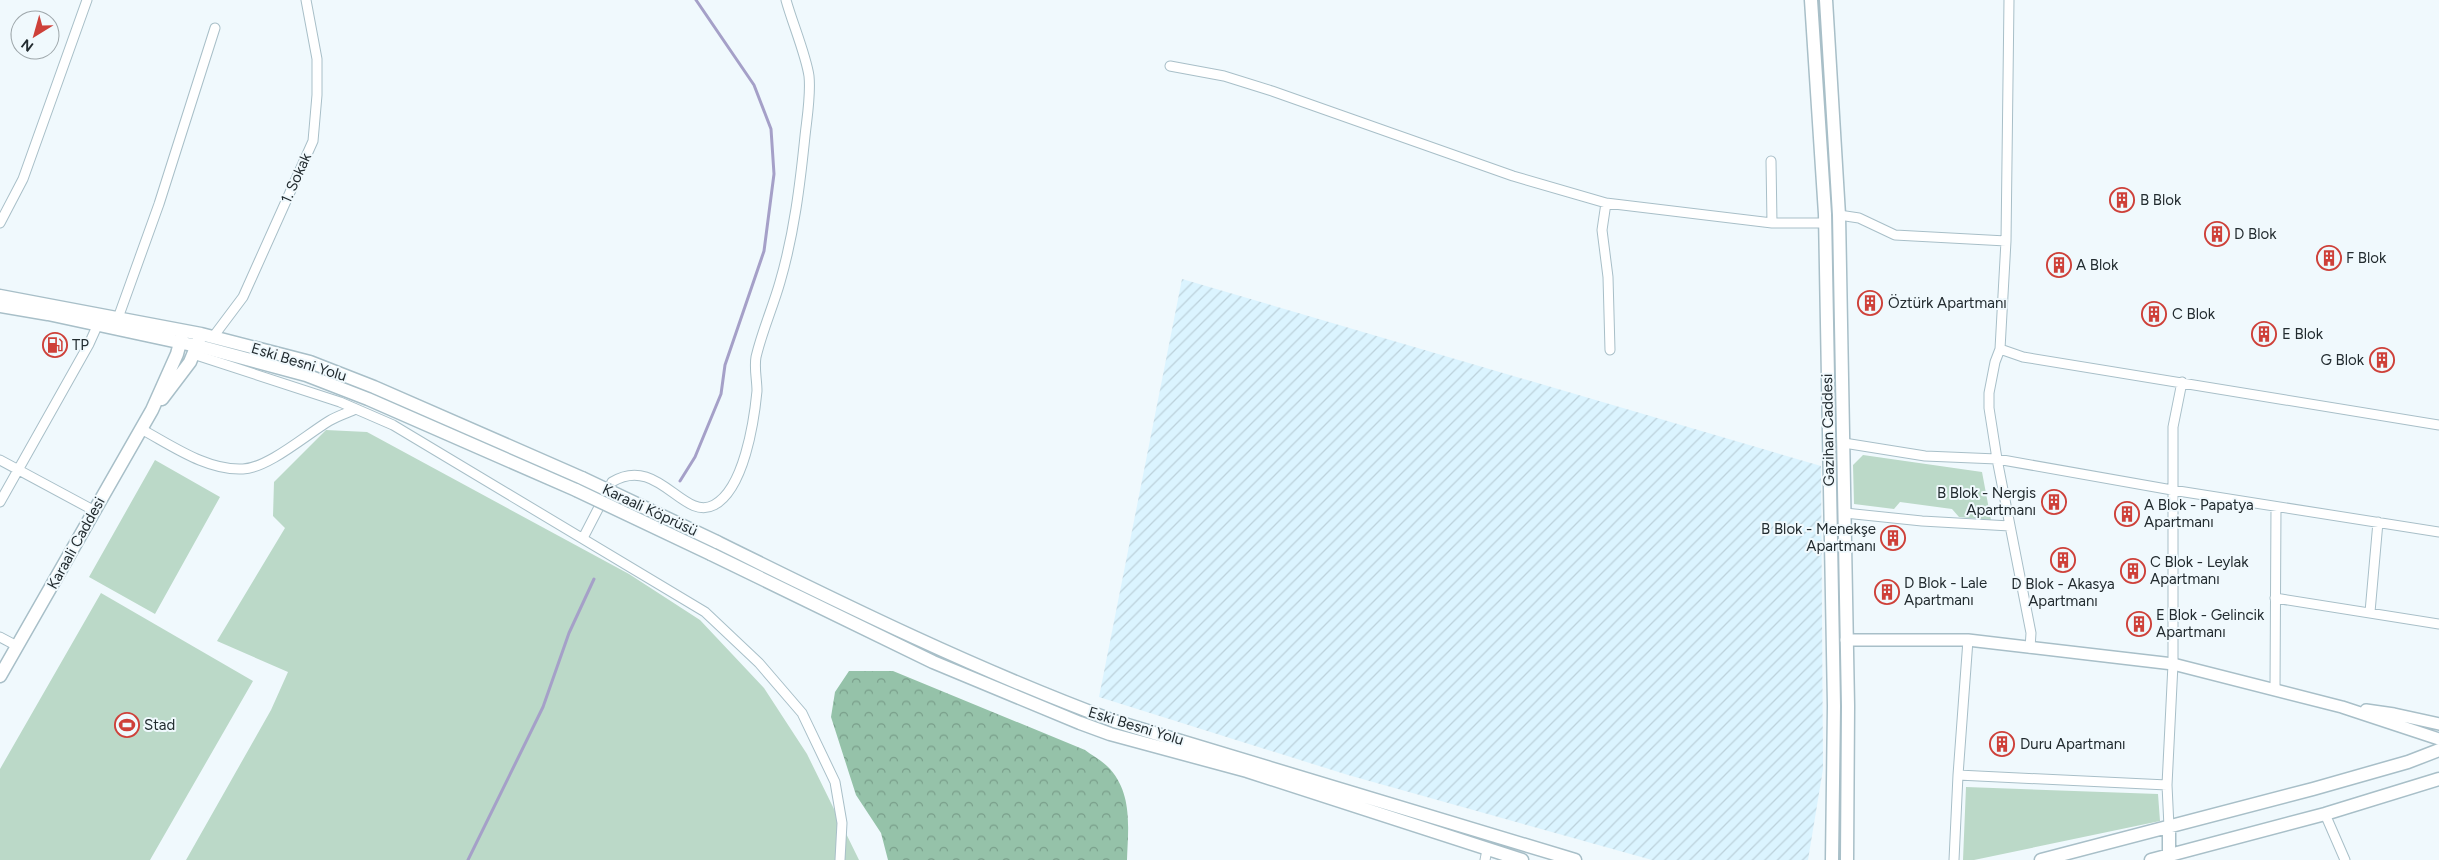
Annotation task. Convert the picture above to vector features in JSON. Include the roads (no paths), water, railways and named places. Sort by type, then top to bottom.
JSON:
[{"type":"main road","name":"Gazihan Caddesi","points":[[1811,0],[1825,223],[1834,715],[1832,860]]},
{"type":"main road","name":"Gazihan Caddesi","points":[[1826,0],[1839,216],[1849,759],[1847,860]]},
{"type":"main road","name":"Eski Besni Yolu","points":[[0,296],[118,318],[327,382],[576,490]]},
{"type":"main road","name":"Eski Besni Yolu","points":[[0,306],[182,337]]},
{"type":"main road","points":[[152,410],[182,337]]},
{"type":"main road","name":"Eski Besni Yolu","points":[[201,343],[288,356],[331,370],[582,478]]},
{"type":"main road","points":[[152,410],[181,376],[201,343]]},
{"type":"main road","name":"Karaali Caddesi","points":[[0,676],[93,510],[152,410]]},
{"type":"main road","name":"Karaali Köprüsü","points":[[582,478],[717,542]]},
{"type":"main road","name":"Karaali Köprüsü","points":[[576,490],[711,554]]},
{"type":"main road","name":"Eski Besni Yolu","points":[[717,542],[924,643],[1092,713],[1575,860]]},
{"type":"main road","name":"Eski Besni Yolu","points":[[711,554],[933,662],[1072,720],[1110,734],[1247,771],[1486,855],[1522,860]]},
{"type":"main road","points":[[2041,860],[2313,789],[2408,762],[2439,750]]},
{"type":"main road","points":[[2151,860],[2169,858],[2325,814],[2439,779]]},
{"type":"main road","points":[[2169,827],[2169,858]]},
{"type":"street","points":[[0,223],[23,179],[87,0]]},
{"type":"street","points":[[582,538],[612,482],[620,477],[636,474],[660,482],[686,502],[703,507],[714,505],[727,494],[752,438],[757,389],[756,360],[780,281],[792,232],[807,114],[809,76],[786,0]]},
{"type":"street","points":[[2009,0],[2006,241],[2000,349],[1995,362],[1989,393],[1997,459],[2031,633],[2030,648]]},
{"type":"street","name":"1. Sokak","points":[[201,343],[243,297],[313,141],[318,95],[317,59],[305,1]]},
{"type":"street","points":[[118,318],[159,204],[215,28]]},
{"type":"street","points":[[1170,66],[1224,76],[1272,91],[1513,176],[1606,203],[1772,223],[1825,223]]},
{"type":"street","points":[[1772,161],[1772,223]]},
{"type":"street","points":[[1606,203],[1602,230],[1608,277],[1610,350]]},
{"type":"street","points":[[1839,216],[1859,218],[1895,235],[2006,241]]},
{"type":"street","points":[[0,502],[89,344],[98,324]]},
{"type":"street","points":[[201,343],[393,425],[705,612],[759,662],[802,713],[835,782],[842,823],[840,860]]},
{"type":"street","points":[[2000,349],[2023,357],[2439,425]]},
{"type":"street","points":[[2169,827],[2167,785],[2173,664],[2173,427],[2182,382]]},
{"type":"street","points":[[141,429],[201,460],[233,469],[245,469],[274,458],[330,420],[356,409]]},
{"type":"street","points":[[1844,443],[1925,456],[1997,459],[2172,490],[2439,532]]},
{"type":"street","points":[[0,460],[93,510]]},
{"type":"street","points":[[2275,689],[2276,507]]},
{"type":"street","points":[[1845,513],[1922,521],[2010,526]]},
{"type":"street","points":[[2370,612],[2378,522]]},
{"type":"street","points":[[2275,598],[2439,624]]},
{"type":"street","points":[[0,637],[17,646]]},
{"type":"street","points":[[1846,640],[1968,640],[2173,664],[2342,707],[2439,739]]},
{"type":"street","points":[[1954,860],[1968,640]]},
{"type":"street","points":[[2342,707],[2394,714],[2439,724]]},
{"type":"street","points":[[1958,776],[2167,785]]},
{"type":"street","points":[[2325,814],[2345,860]]},
{"type":"waterway","points":[[680,481],[695,457],[721,394],[725,365],[764,251],[774,174],[771,129],[754,85],[696,0]]},
{"type":"waterway","points":[[468,860],[543,707],[569,633],[594,579]]},
{"type":"place","name":"B Blok","points":[[2122,200]]},
{"type":"place","name":"D Blok","points":[[2217,234]]},
{"type":"place","name":"F Blok","points":[[2329,258]]},
{"type":"place","name":"A Blok","points":[[2059,265]]},
{"type":"place","name":"Öztürk Apartmanı","points":[[1870,303]]},
{"type":"place","name":"C Blok","points":[[2154,314]]},
{"type":"place","name":"E Blok","points":[[2264,334]]},
{"type":"place","name":"TP","points":[[55,345]]},
{"type":"place","name":"G Blok","points":[[2382,360]]},
{"type":"place","name":"B Blok - Nergis Apartmanı","points":[[2054,502]]},
{"type":"place","name":"A Blok - Papatya Apartmanı","points":[[2127,514]]},
{"type":"place","name":"B Blok - Menekşe Apartmanı","points":[[1893,538]]},
{"type":"place","name":"D Blok - Akasya Apartmanı","points":[[2063,560]]},
{"type":"place","name":"C Blok - Leylak Apartmanı","points":[[2133,571]]},
{"type":"place","name":"D Blok - Lale Apartmanı","points":[[1887,592]]},
{"type":"place","name":"E Blok - Gelincik Apartmanı","points":[[2139,624]]},
{"type":"place","name":"Stad","points":[[127,725]]},
{"type":"place","name":"Duru Apartmanı","points":[[2002,744]]}]
